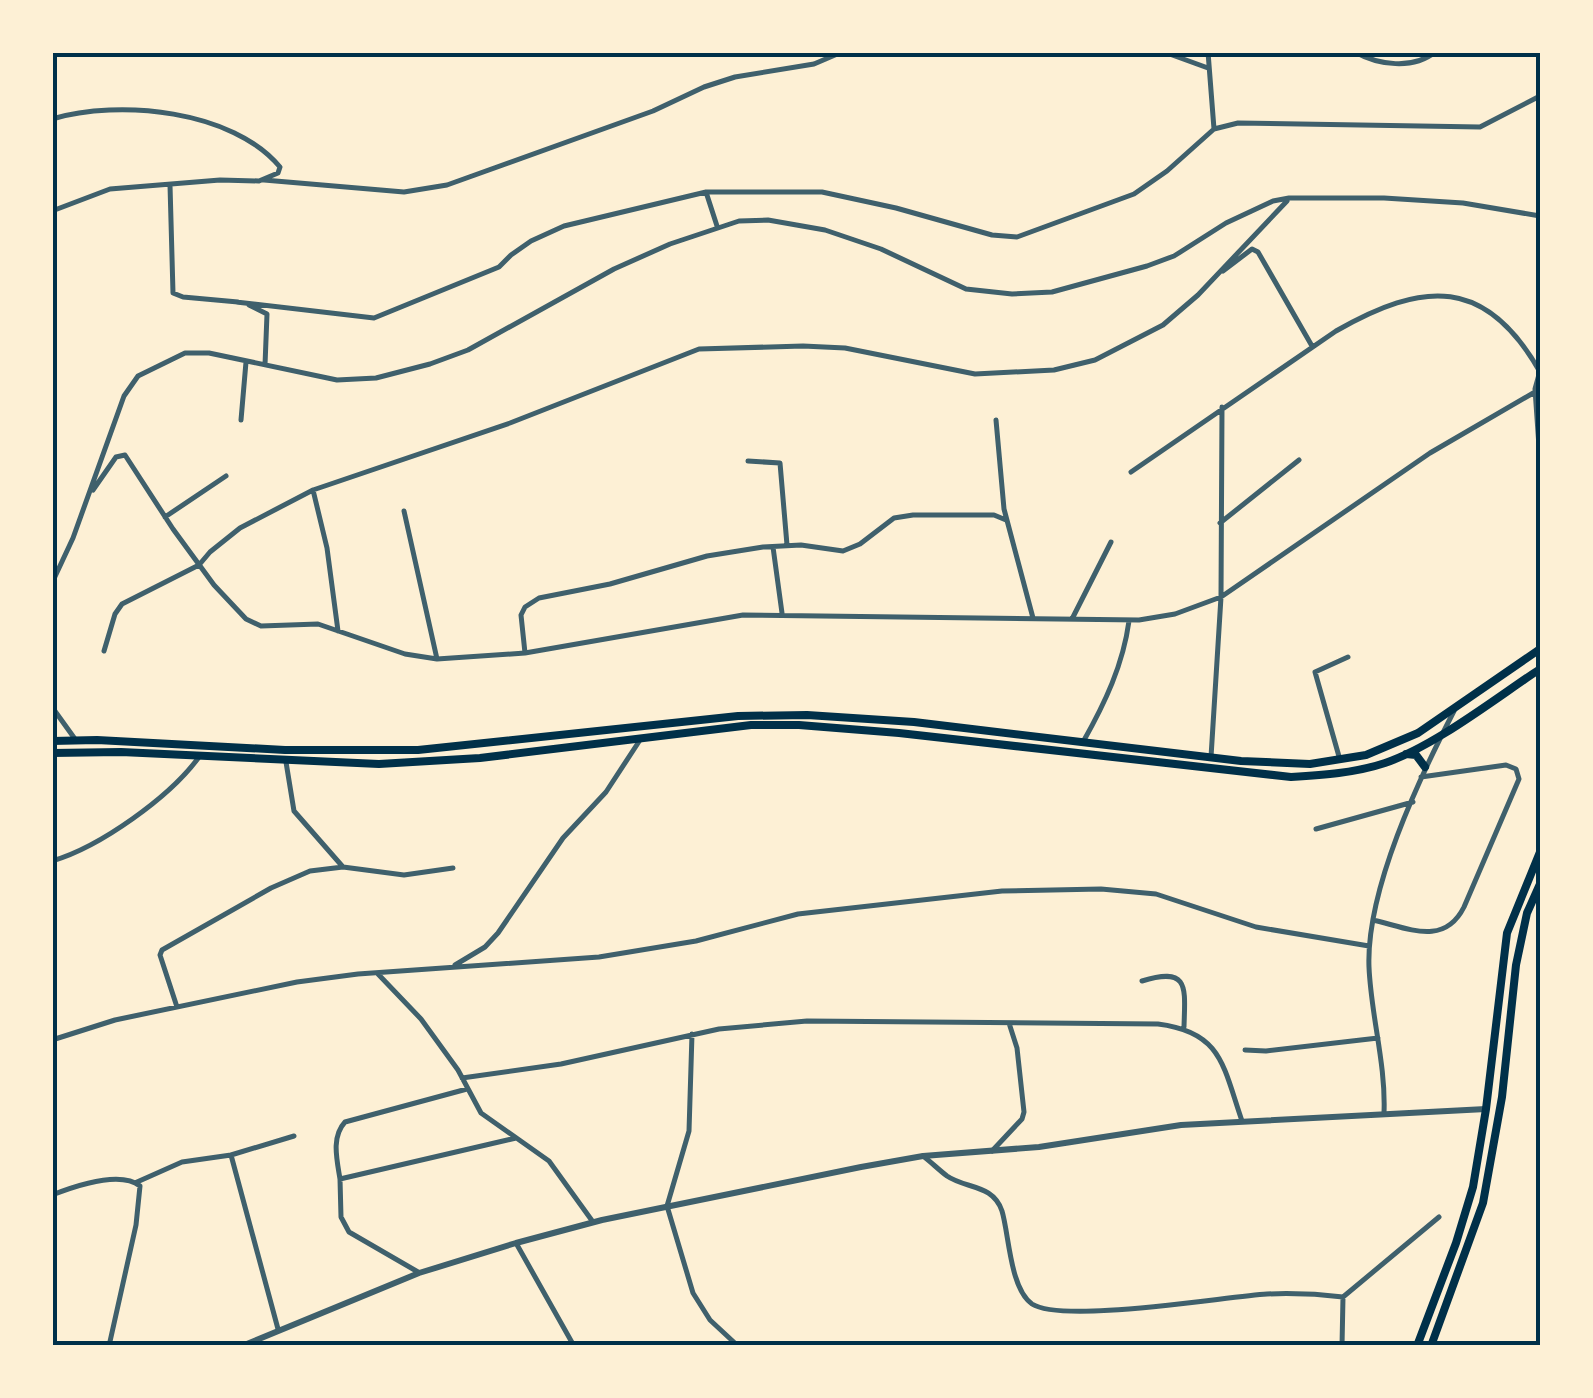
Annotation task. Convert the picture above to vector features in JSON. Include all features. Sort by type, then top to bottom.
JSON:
[{"type":"main road","points":[[52,741],[284,750],[418,750],[738,716],[808,714],[914,722],[1282,764],[1340,760],[1388,747],[1454,711],[1540,650]]},
{"type":"main road","points":[[52,753],[121,752],[286,762],[415,762],[751,725],[842,728],[1274,777],[1365,768],[1406,754],[1540,668]]},
{"type":"main road","points":[[1486,688],[1494,700]]},
{"type":"main road","points":[[558,735],[560,748]]},
{"type":"main road","points":[[121,752],[122,741]]},
{"type":"main road","points":[[1406,754],[1416,755],[1425,768]]},
{"type":"main road","points":[[1416,1346],[1470,1199],[1486,1109],[1507,932],[1540,852]]},
{"type":"main road","points":[[1430,1346],[1483,1203],[1502,1097],[1516,964],[1527,913],[1540,884]]},
{"type":"street","points":[[52,211],[103,191],[170,184],[264,180],[404,192],[447,185],[653,111],[704,87],[735,77],[814,64],[842,52]]},
{"type":"street","points":[[1164,52],[1208,68]]},
{"type":"street","points":[[1208,52],[1214,130]]},
{"type":"street","points":[[1355,52],[1394,64],[1414,62],[1435,52]]},
{"type":"street","points":[[170,184],[173,293],[374,318],[500,267],[521,248],[564,226],[706,192],[822,192],[992,235],[1017,237],[1134,194],[1214,130],[1238,123],[1480,127],[1540,96]]},
{"type":"street","points":[[52,119],[84,112],[124,111],[177,115],[214,123],[237,134],[280,165],[278,173],[264,180]]},
{"type":"street","points":[[706,192],[717,226]]},
{"type":"street","points":[[104,651],[122,604],[199,565],[240,528],[313,490],[430,452],[710,348],[845,348],[975,374],[1054,370],[1123,348],[1162,324],[1218,273],[1289,198]]},
{"type":"street","points":[[52,583],[89,496],[124,396],[138,376],[185,353],[209,352],[337,380],[376,378],[468,350],[614,270],[717,226],[754,220],[793,222],[850,237],[966,289],[1030,294],[1073,287],[1160,261],[1226,223],[1289,198],[1463,203],[1540,216]]},
{"type":"street","points":[[1218,273],[1252,249],[1258,252],[1312,346]]},
{"type":"street","points":[[1131,472],[1312,346],[1356,320],[1423,295],[1456,296],[1483,307],[1530,354],[1540,372],[1536,378],[1540,460]]},
{"type":"street","points":[[236,302],[267,314],[265,365]]},
{"type":"street","points":[[241,420],[246,362]]},
{"type":"street","points":[[89,496],[116,458],[125,455],[199,565],[229,603],[252,623],[318,624],[405,654],[437,658],[525,652],[725,618],[782,613],[1129,621],[1176,614],[1221,597],[1430,453],[1536,392]]},
{"type":"street","points":[[1211,757],[1221,597],[1222,407]]},
{"type":"street","points":[[996,420],[1006,520],[1033,618]]},
{"type":"street","points":[[1220,523],[1299,460]]},
{"type":"street","points":[[748,462],[780,463],[787,544]]},
{"type":"street","points":[[165,517],[226,476]]},
{"type":"street","points":[[313,490],[327,548],[338,631]]},
{"type":"street","points":[[404,512],[437,658]]},
{"type":"street","points":[[525,652],[521,615],[534,600],[610,584],[707,556],[787,544],[843,551],[894,518],[994,514],[1006,520]]},
{"type":"street","points":[[1072,619],[1110,542]]},
{"type":"street","points":[[773,546],[782,613]]},
{"type":"street","points":[[1083,742],[1113,683],[1125,650],[1129,621]]},
{"type":"street","points":[[1340,760],[1315,672],[1348,656]]},
{"type":"street","points":[[52,708],[76,740]]},
{"type":"street","points":[[1384,1113],[1384,1077],[1372,1001],[1369,946],[1373,920],[1421,777],[1454,711]]},
{"type":"street","points":[[453,966],[485,947],[498,933],[563,838],[606,792],[641,737]]},
{"type":"street","points":[[52,861],[74,855],[154,802],[184,777],[200,756]]},
{"type":"street","points":[[286,762],[294,811],[343,867]]},
{"type":"street","points":[[1373,920],[1430,932],[1452,926],[1464,908],[1519,779],[1516,769],[1506,764],[1421,777]]},
{"type":"street","points":[[1316,830],[1413,802]]},
{"type":"street","points":[[177,1007],[162,950],[296,876],[310,870],[343,867],[404,875],[454,868]]},
{"type":"street","points":[[52,1040],[115,1020],[256,989],[453,966],[598,956],[696,941],[798,914],[1030,890],[1101,888],[1156,894],[1256,927],[1369,946]]},
{"type":"street","points":[[378,974],[422,1018],[481,1113],[549,1161],[593,1222]]},
{"type":"street","points":[[1142,982],[1164,974],[1175,977],[1185,992],[1184,1027]]},
{"type":"street","points":[[462,1078],[560,1064],[692,1034],[807,1021],[1158,1024],[1184,1027],[1208,1042],[1217,1054],[1242,1123]]},
{"type":"street","points":[[990,1152],[1022,1119],[1024,1112],[1017,1048],[1009,1024]]},
{"type":"street","points":[[692,1034],[689,1132],[668,1206],[692,1294],[710,1320],[738,1346]]},
{"type":"street","points":[[1245,1050],[1266,1052],[1378,1038]]},
{"type":"street","points":[[419,1273],[349,1232],[341,1217],[336,1149],[339,1128],[345,1122],[467,1089]]},
{"type":"street","points":[[242,1346],[419,1273],[593,1222],[923,1156],[990,1152],[1181,1125],[1486,1109]]},
{"type":"street","points":[[52,1195],[108,1181],[137,1182],[182,1162],[231,1155],[294,1136]]},
{"type":"street","points":[[340,1179],[516,1138]]},
{"type":"street","points":[[231,1155],[278,1329]]},
{"type":"street","points":[[923,1156],[948,1177],[991,1193],[1001,1207],[1024,1296],[1049,1310],[1097,1310],[1271,1294],[1343,1297],[1438,1216]]},
{"type":"street","points":[[109,1346],[136,1225],[141,1192],[137,1182]]},
{"type":"street","points":[[516,1244],[570,1344]]},
{"type":"street","points":[[1342,1346],[1343,1297]]}]
